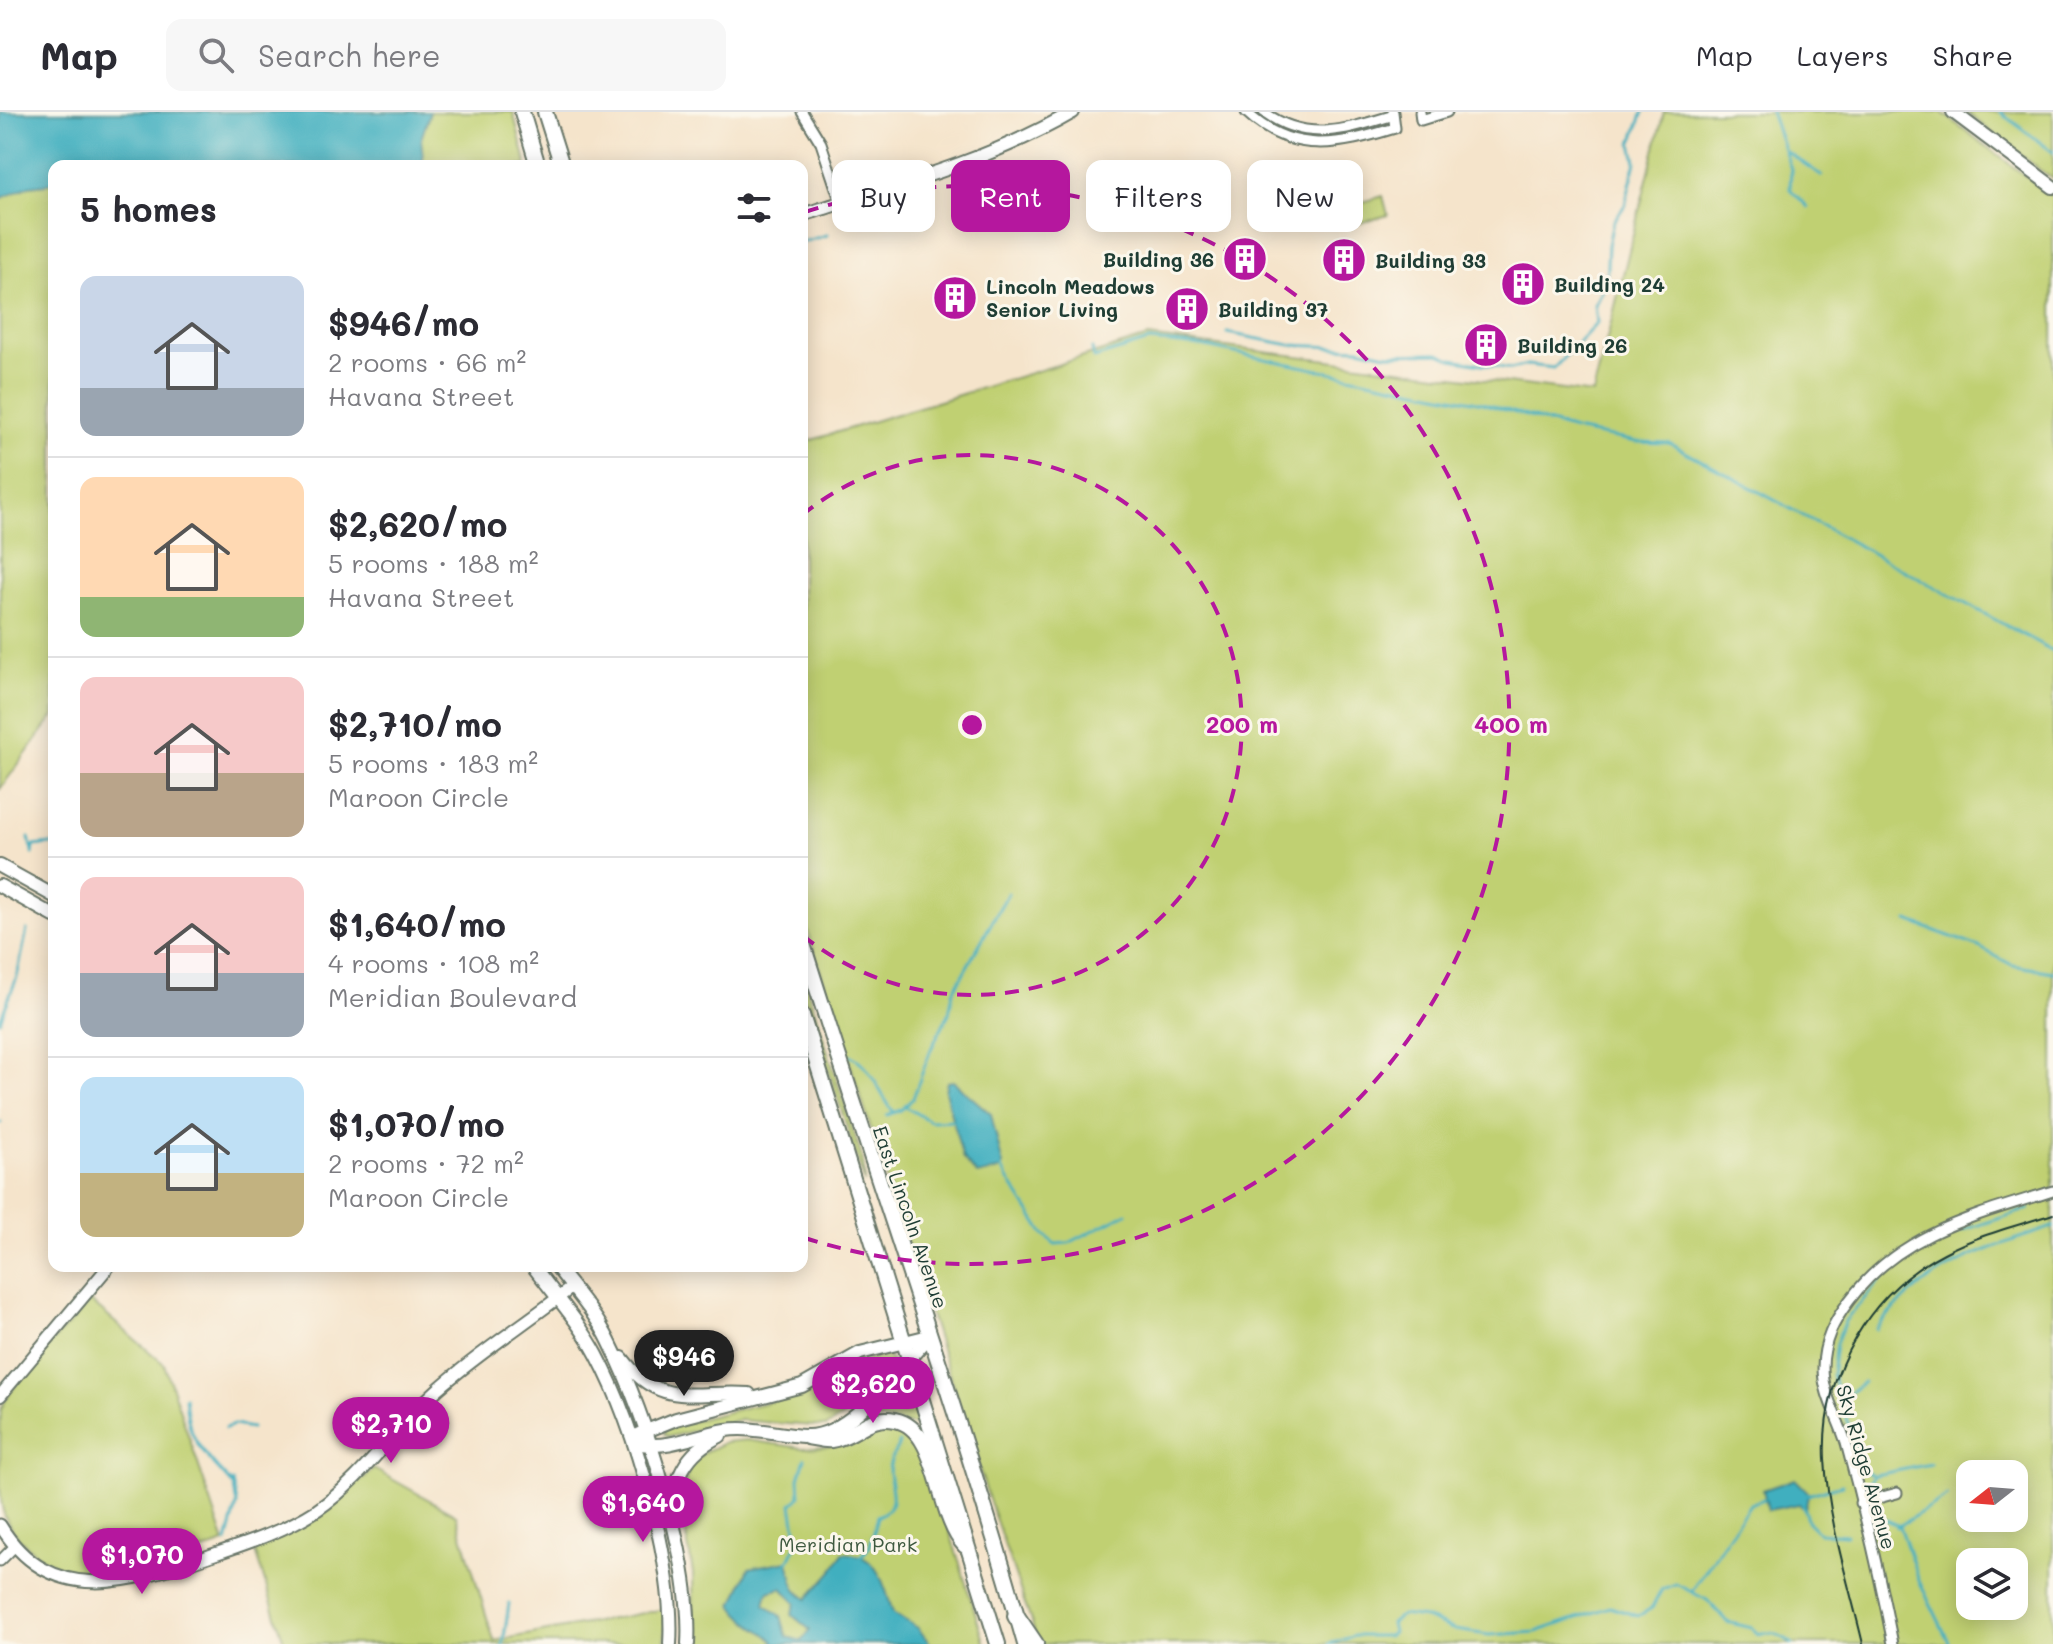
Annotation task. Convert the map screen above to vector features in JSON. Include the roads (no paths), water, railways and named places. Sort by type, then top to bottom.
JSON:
[{"type":"highway","points":[[1016,1616],[1035,1644]]},
{"type":"main road","points":[[522,112],[536,160]]},
{"type":"main road","points":[[545,112],[560,160]]},
{"type":"main road","points":[[935,172],[978,158],[1073,112]]},
{"type":"main road","points":[[1953,112],[2053,187]]},
{"type":"main road","points":[[808,213],[832,206]]},
{"type":"main road","points":[[0,866],[48,893]]},
{"type":"main road","points":[[0,886],[48,913]]},
{"type":"main road","name":"East Lincoln Avenue","points":[[808,960],[872,1167],[930,1336],[1025,1644]]},
{"type":"main road","name":"East Lincoln Avenue","points":[[808,1034],[998,1644]]},
{"type":"main road","points":[[538,1272],[597,1355],[631,1442],[664,1558],[671,1603],[670,1644]]},
{"type":"main road","points":[[561,1272],[639,1378],[666,1393],[682,1397],[720,1393],[760,1395]]},
{"type":"main road","points":[[631,1442],[644,1429],[802,1386],[860,1353],[930,1336]]},
{"type":"main road","points":[[807,1437],[828,1433],[852,1420],[930,1336]]},
{"type":"main road","points":[[609,1341],[649,1445],[688,1599]]},
{"type":"main road","points":[[631,1442],[649,1445],[737,1429],[832,1440],[880,1419],[896,1420],[912,1427],[925,1444],[953,1533],[968,1549]]},
{"type":"main road","points":[[688,1644],[685,1556],[675,1507],[676,1483],[697,1450],[737,1429]]},
{"type":"street","points":[[802,112],[824,148],[832,174]]},
{"type":"street","points":[[1246,112],[1279,136],[1311,144],[1342,143],[1395,128],[1392,114],[1325,133],[1293,128],[1264,112]]},
{"type":"street","points":[[1420,116],[1447,112]]},
{"type":"street","name":"Sky Ridge Avenue","points":[[1893,1644],[1845,1441],[1823,1377],[1826,1342],[1840,1313],[1877,1268],[1907,1245],[1955,1222],[2053,1191]]},
{"type":"street","points":[[0,1396],[104,1272]]},
{"type":"street","points":[[0,1525],[15,1546],[60,1576],[107,1584],[142,1578],[278,1531],[336,1496],[440,1388],[572,1287]]},
{"type":"street","points":[[1860,1503],[1897,1493]]},
{"type":"street","points":[[0,1561],[15,1546]]},
{"type":"water","points":[[0,112],[430,112],[421,139],[423,160],[48,160],[48,184],[29,186],[0,199]]},
{"type":"water","points":[[953,1081],[991,1114],[1003,1165],[999,1170],[977,1175],[963,1159],[945,1091],[947,1082]]},
{"type":"water","points":[[1795,1479],[1809,1493],[1805,1508],[1799,1504],[1768,1510],[1763,1490]]},
{"type":"water","points":[[843,1553],[865,1559],[873,1565],[887,1592],[893,1613],[918,1628],[930,1644],[776,1644],[733,1605],[749,1568],[788,1561],[795,1588],[807,1599],[833,1570]],"holes":[[[782,1588],[796,1603],[792,1615],[810,1630],[802,1641],[787,1637],[781,1616],[765,1604],[768,1592]]]},
{"type":"waterway","points":[[1227,333],[1291,345],[1359,348],[1387,354],[1439,353],[1452,359],[1511,369],[1527,365],[1554,368],[1597,323],[1595,304],[1606,285],[1608,245],[1613,222],[1625,205],[1636,161],[1632,143],[1643,112]]},
{"type":"waterway","points":[[1771,112],[1791,169],[1790,189],[1808,207]]},
{"type":"waterway","points":[[2000,112],[2053,152]]},
{"type":"waterway","points":[[1786,151],[1822,176]]},
{"type":"waterway","points":[[808,240],[827,235]]},
{"type":"waterway","points":[[1092,349],[1094,358],[1149,341],[1201,346],[1482,403],[1574,430],[1637,442],[1669,443],[2053,651]]},
{"type":"waterway","points":[[29,838],[32,850]]},
{"type":"waterway","points":[[33,854],[34,846],[48,844]]},
{"type":"waterway","points":[[887,1115],[901,1110],[913,1098],[931,1049],[949,1013],[953,992],[1008,893]]},
{"type":"waterway","points":[[1908,921],[1979,947],[2012,965],[2053,972]]},
{"type":"waterway","points":[[0,1021],[17,977],[27,930]]},
{"type":"waterway","points":[[846,1055],[854,1057],[868,1070],[894,1112]]},
{"type":"waterway","points":[[905,1107],[930,1121],[956,1120]]},
{"type":"waterway","points":[[1000,1166],[1043,1233],[1055,1244],[1069,1243],[1127,1213]]},
{"type":"waterway","points":[[1874,1476],[1863,1469],[1832,1375],[1836,1343],[1845,1321],[1889,1270],[1916,1250],[1948,1235],[2029,1209]]},
{"type":"waterway","points":[[1876,1329],[1914,1290],[1935,1276],[1978,1253],[2053,1227]]},
{"type":"waterway","points":[[1841,1400],[1863,1382]]},
{"type":"waterway","points":[[185,1397],[194,1438],[234,1487]]},
{"type":"waterway","points":[[225,1428],[234,1425],[251,1428]]},
{"type":"waterway","points":[[860,1558],[870,1546],[878,1516],[891,1505],[889,1468],[899,1443]]},
{"type":"waterway","points":[[788,1562],[798,1542],[792,1504],[800,1496],[799,1478],[805,1458]]},
{"type":"waterway","points":[[1866,1485],[1875,1475],[1931,1464]]},
{"type":"waterway","points":[[227,1542],[237,1505],[233,1482]]},
{"type":"waterway","points":[[1807,1495],[1842,1485]]},
{"type":"waterway","points":[[1897,1527],[1948,1496]]},
{"type":"waterway","points":[[1692,1591],[1750,1504],[1764,1499]]},
{"type":"waterway","points":[[1803,1506],[1808,1522],[1819,1533],[1846,1535]]},
{"type":"waterway","points":[[1879,1517],[1900,1526],[1918,1578],[1950,1644]]},
{"type":"waterway","points":[[1329,1644],[1354,1636],[1388,1636],[1393,1632],[1391,1623],[1401,1615],[1425,1618],[1455,1630],[1489,1635],[1536,1632],[1610,1607],[1638,1616],[1652,1608],[1662,1589],[1676,1584],[1707,1600],[1727,1622],[1752,1628],[1758,1634],[1777,1634],[1793,1644]]},
{"type":"waterway","points":[[503,1644],[509,1604]]},
{"type":"tram line","points":[[1863,1644],[1835,1529],[1825,1459],[1831,1396],[1841,1367],[1872,1313],[1917,1270],[1970,1241],[2053,1214]]},
{"type":"place","name":"Building 36","points":[[1245,259]]},
{"type":"place","name":"Building 33","points":[[1344,260]]},
{"type":"place","name":"Building 24","points":[[1523,284]]},
{"type":"place","name":"Lincoln Meadows Senior Living","points":[[955,298]]},
{"type":"place","name":"Building 37","points":[[1187,309]]},
{"type":"place","name":"Building 26","points":[[1486,345]]},
{"type":"park label","name":"Meridian Park","points":[[848,1544]]}]
